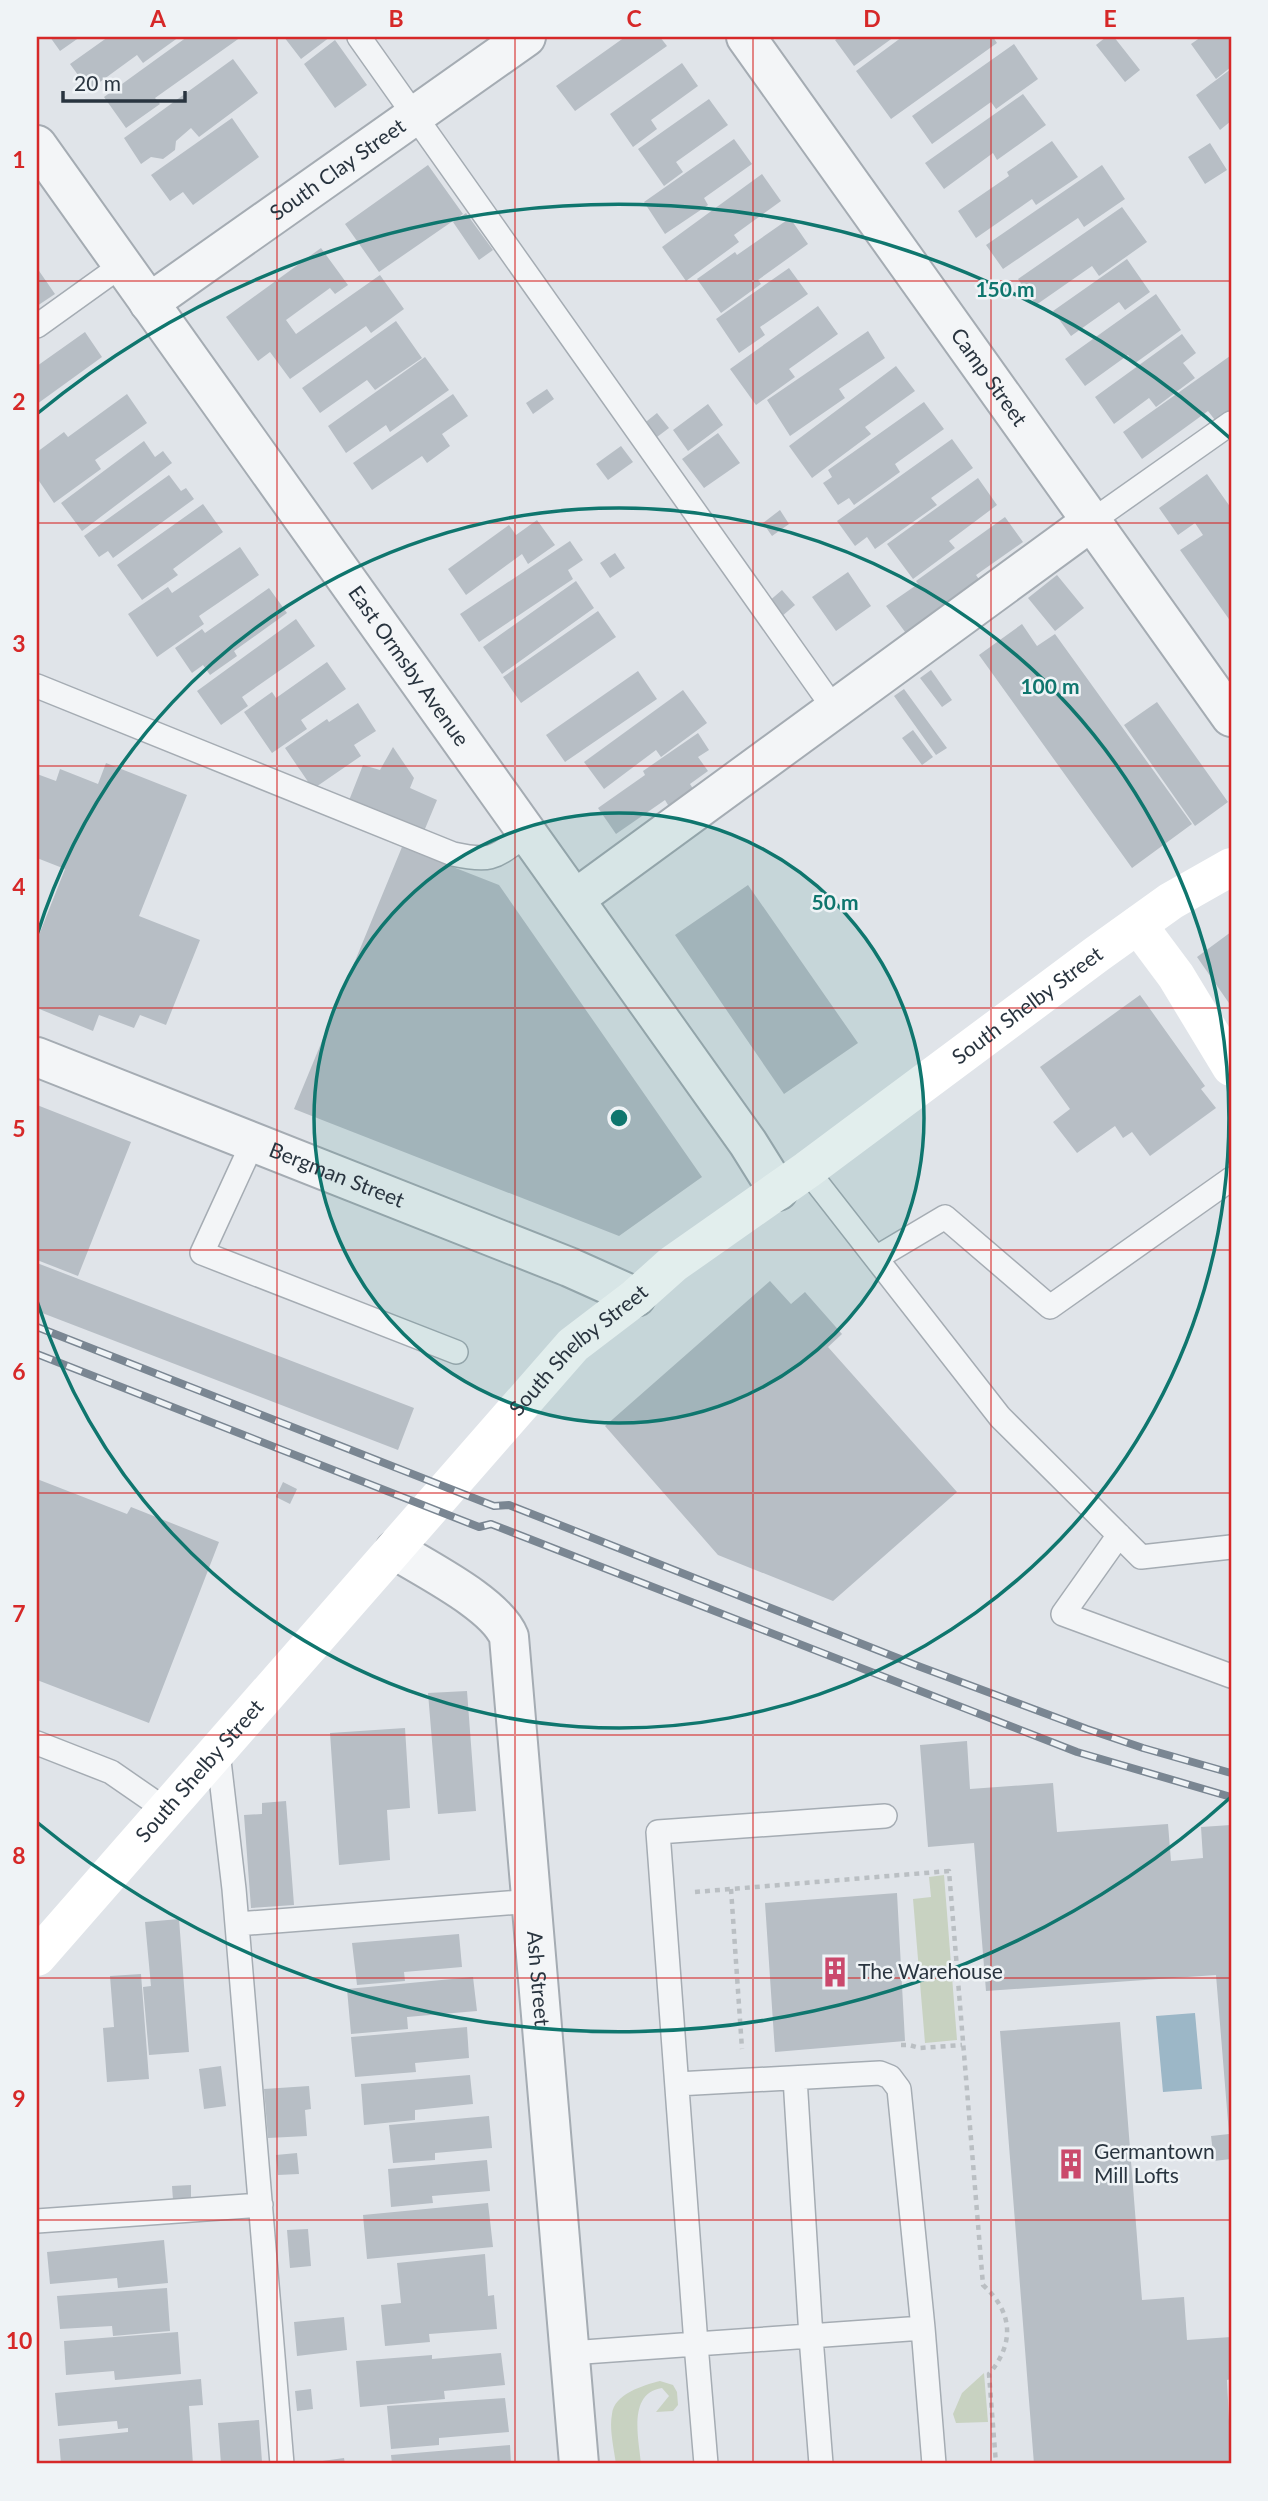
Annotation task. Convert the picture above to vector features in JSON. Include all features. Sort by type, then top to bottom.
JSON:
[{"type":"main road","name":"South Shelby Street","points":[[44,1938],[218,1752],[573,1345],[636,1297],[673,1264],[792,1181],[1171,901],[1231,867]]},
{"type":"main road","points":[[1138,925],[1176,976],[1229,1062]]},
{"type":"street","name":"South Clay Street","points":[[149,303],[526,37]]},
{"type":"street","name":"Camp Street","points":[[746,37],[1231,717]]},
{"type":"street","name":"East Ormsby Avenue","points":[[37,145],[748,1143],[792,1181]]},
{"type":"street","points":[[575,899],[1092,522]]},
{"type":"street","name":"Bergman Street","points":[[37,1057],[569,1267],[636,1297]]},
{"type":"street","name":"Ash Street","points":[[395,1550],[487,1608],[505,1626],[509,1637],[579,2464]]},
{"type":"lane","points":[[359,37],[835,710]]},
{"type":"lane","points":[[37,326],[122,265]]},
{"type":"lane","points":[[1092,522],[1231,423]]},
{"type":"lane","points":[[37,686],[453,854],[479,860],[494,857],[528,833]]},
{"type":"lane","points":[[253,1142],[202,1253],[456,1352]]},
{"type":"lane","points":[[876,1258],[945,1217],[1050,1307],[1231,1179]]},
{"type":"lane","points":[[792,1181],[876,1258],[1000,1417],[1141,1557],[1231,1547]]},
{"type":"lane","points":[[1119,1535],[1063,1614],[1231,1676]]},
{"type":"lane","points":[[37,1743],[111,1772],[166,1810]]},
{"type":"lane","points":[[218,1752],[237,1924],[282,2464]]},
{"type":"lane","points":[[706,2464],[658,1832],[884,1816]]},
{"type":"lane","points":[[237,1924],[533,1901]]},
{"type":"lane","points":[[677,2084],[880,2073],[890,2077],[899,2089],[934,2464]]},
{"type":"lane","points":[[795,2078],[821,2464]]},
{"type":"lane","points":[[37,2221],[261,2205]]},
{"type":"lane","points":[[570,2353],[923,2328]]},
{"type":"path","points":[[731,1889],[743,2057]]},
{"type":"path","points":[[895,2046],[909,2045],[920,2048],[962,2045]]},
{"type":"green space","points":[[944,1875],[957,2040],[925,2043],[913,1899],[931,1897],[929,1877]]},
{"type":"green space","points":[[984,2373],[988,2422],[956,2423],[953,2414],[962,2393]]},
{"type":"green space","points":[[660,2381],[673,2385],[677,2392],[678,2405],[673,2411],[656,2412],[669,2396],[662,2388],[651,2392],[639,2408],[641,2464],[616,2464],[611,2426],[614,2407],[631,2392]]},
{"type":"water","points":[[1195,2013],[1202,2089],[1163,2092],[1156,2016]]},
{"type":"building","points":[[50,37],[80,37],[60,51]]},
{"type":"building","points":[[108,37],[179,37],[143,63],[137,55],[89,90],[70,64]]},
{"type":"building","points":[[187,37],[241,37],[155,98],[160,104],[126,128],[104,97]]},
{"type":"building","points":[[284,37],[330,37],[301,59]]},
{"type":"building","points":[[625,37],[660,37],[667,46],[575,111],[556,86]]},
{"type":"building","points":[[840,37],[894,37],[854,66],[835,40]]},
{"type":"building","points":[[902,37],[993,37],[997,43],[891,119],[856,71]]},
{"type":"building","points":[[1106,37],[1114,37],[1140,70],[1125,82],[1096,45]]},
{"type":"building","points":[[1201,37],[1231,37],[1231,67],[1216,79],[1191,44]]},
{"type":"building","points":[[335,40],[367,85],[335,108],[304,64]]},
{"type":"building","points":[[1014,44],[1038,79],[996,109],[991,102],[932,144],[912,116]]},
{"type":"building","points":[[233,59],[258,93],[199,137],[191,128],[176,141],[175,150],[163,159],[151,157],[141,164],[124,138]]},
{"type":"building","points":[[682,63],[698,86],[651,120],[657,129],[633,147],[610,114]]},
{"type":"building","points":[[1231,69],[1231,121],[1220,130],[1196,95]]},
{"type":"building","points":[[1023,94],[1046,125],[997,160],[993,153],[944,189],[925,163]]},
{"type":"building","points":[[709,99],[728,125],[676,162],[683,172],[664,186],[638,149]]},
{"type":"building","points":[[232,118],[259,157],[193,205],[183,192],[170,201],[151,175]]},
{"type":"building","points":[[734,139],[752,164],[704,198],[708,205],[665,234],[644,202]]},
{"type":"building","points":[[1052,141],[1078,177],[1036,205],[1032,199],[976,238],[958,211],[1009,176],[1007,172]]},
{"type":"building","points":[[1210,143],[1227,170],[1205,184],[1188,157]]},
{"type":"building","points":[[428,165],[463,214],[379,272],[345,224]]},
{"type":"building","points":[[1102,165],[1125,199],[1084,227],[1078,218],[1003,269],[986,245]]},
{"type":"building","points":[[762,174],[781,201],[734,235],[739,242],[686,281],[662,247]]},
{"type":"building","points":[[1122,207],[1147,242],[1099,276],[1092,266],[1036,305],[1018,279]]},
{"type":"building","points":[[466,213],[493,250],[479,260],[453,222]]},
{"type":"building","points":[[790,218],[808,244],[758,280],[761,284],[721,313],[697,279]]},
{"type":"building","points":[[321,248],[348,285],[335,294],[330,288],[286,320],[296,334],[380,275],[404,309],[371,333],[366,326],[290,379],[270,352],[258,361],[226,317]]},
{"type":"building","points":[[1127,259],[1150,292],[1125,310],[1119,302],[1071,336],[1053,311]]},
{"type":"building","points":[[37,268],[55,294],[37,306]]},
{"type":"building","points":[[789,268],[808,294],[760,327],[765,335],[739,353],[716,319]]},
{"type":"building","points":[[1156,294],[1181,330],[1134,364],[1128,355],[1085,386],[1065,359]]},
{"type":"building","points":[[818,306],[838,334],[789,369],[795,377],[756,405],[730,369]]},
{"type":"building","points":[[396,321],[422,358],[375,390],[367,380],[320,413],[302,388]]},
{"type":"building","points":[[868,331],[885,358],[839,389],[845,398],[790,436],[767,400]]},
{"type":"building","points":[[85,332],[102,357],[37,404],[37,366]]},
{"type":"building","points":[[1182,334],[1196,353],[1183,363],[1195,378],[1156,407],[1149,398],[1114,424],[1095,397]]},
{"type":"building","points":[[1230,356],[1231,414],[1218,424],[1208,411],[1142,459],[1123,432]]},
{"type":"building","points":[[425,357],[449,390],[390,432],[386,425],[346,453],[328,426]]},
{"type":"building","points":[[896,366],[915,391],[865,427],[871,434],[812,478],[789,446]]},
{"type":"building","points":[[547,389],[554,399],[533,414],[526,403]]},
{"type":"building","points":[[127,394],[147,423],[95,460],[101,469],[54,503],[37,478],[37,452],[64,432],[68,437]]},
{"type":"building","points":[[453,394],[468,416],[442,434],[450,446],[427,463],[422,456],[372,490],[353,463]]},
{"type":"building","points":[[924,402],[944,429],[895,464],[900,472],[854,505],[849,498],[838,505],[823,483],[832,477],[828,470]]},
{"type":"building","points":[[708,404],[723,425],[688,451],[673,430]]},
{"type":"building","points":[[657,413],[669,428],[653,440],[642,425]]},
{"type":"building","points":[[718,433],[740,463],[704,488],[682,459]]},
{"type":"building","points":[[952,439],[973,468],[931,498],[937,505],[875,549],[867,537],[855,546],[837,521]]},
{"type":"building","points":[[144,441],[155,457],[163,451],[172,463],[82,531],[61,503]]},
{"type":"building","points":[[621,446],[633,462],[608,480],[596,464]]},
{"type":"building","points":[[1207,474],[1231,508],[1231,622],[1180,550],[1203,535],[1195,523],[1178,535],[1159,508]]},
{"type":"building","points":[[169,475],[181,491],[186,488],[194,499],[113,558],[108,551],[99,557],[84,536]]},
{"type":"building","points":[[978,478],[997,505],[949,541],[955,548],[913,579],[887,544]]},
{"type":"building","points":[[203,504],[223,532],[173,569],[178,575],[142,600],[117,565]]},
{"type":"building","points":[[780,510],[789,524],[772,536],[763,523]]},
{"type":"building","points":[[1005,517],[1023,542],[976,575],[985,588],[908,636],[886,606]]},
{"type":"building","points":[[537,520],[555,545],[528,564],[522,554],[466,595],[448,569],[509,525],[516,535]]},
{"type":"building","points":[[570,541],[583,560],[568,570],[573,579],[479,642],[460,614]]},
{"type":"building","points":[[240,547],[259,575],[199,616],[204,624],[157,657],[128,614],[168,587],[172,593]]},
{"type":"building","points":[[615,553],[625,568],[610,578],[600,563]]},
{"type":"building","points":[[848,572],[871,606],[836,631],[812,597]]},
{"type":"building","points":[[1057,575],[1084,608],[1055,631],[1028,598]]},
{"type":"building","points":[[576,581],[594,608],[502,674],[483,647]]},
{"type":"building","points":[[269,588],[287,613],[234,651],[237,656],[210,675],[203,665],[192,673],[175,648],[202,629],[205,633]]},
{"type":"building","points":[[782,590],[795,605],[781,617],[768,602]]},
{"type":"building","points":[[598,611],[616,637],[521,703],[503,677]]},
{"type":"building","points":[[296,619],[315,646],[242,697],[248,706],[221,725],[197,691]]},
{"type":"building","points":[[1022,624],[1037,646],[1055,634],[1192,824],[1132,868],[979,655]]},
{"type":"building","points":[[327,662],[346,689],[301,720],[307,729],[272,753],[244,712],[272,692],[276,698]]},
{"type":"building","points":[[931,670],[952,700],[942,707],[920,678]]},
{"type":"building","points":[[638,671],[657,699],[565,762],[546,735]]},
{"type":"building","points":[[904,689],[947,748],[936,755],[894,696]]},
{"type":"building","points":[[683,690],[707,723],[661,757],[656,750],[604,789],[584,762]]},
{"type":"building","points":[[1157,702],[1228,802],[1195,826],[1124,725]]},
{"type":"building","points":[[358,703],[376,731],[354,745],[361,756],[313,789],[285,748],[327,719],[329,722]]},
{"type":"building","points":[[913,730],[933,757],[922,765],[902,738]]},
{"type":"building","points":[[698,733],[709,750],[698,757],[708,771],[690,784],[695,792],[671,810],[665,800],[616,834],[598,808],[645,775],[643,771]]},
{"type":"building","points":[[393,747],[414,778],[410,788],[437,800],[422,836],[346,808],[363,765],[380,770]]},
{"type":"building","points":[[106,763],[187,795],[139,916],[200,940],[166,1025],[140,1015],[134,1028],[99,1015],[93,1031],[37,1008],[37,940],[65,869],[37,858],[37,774],[56,781],[60,769],[98,784]]},
{"type":"building","points":[[402,847],[499,885],[702,1177],[619,1236],[294,1109]]},
{"type":"building","points":[[748,885],[858,1043],[784,1094],[675,935]]},
{"type":"building","points":[[1231,932],[1231,1006],[1197,957]]},
{"type":"building","points":[[1140,995],[1205,1086],[1201,1089],[1216,1108],[1150,1156],[1132,1132],[1123,1138],[1115,1126],[1077,1153],[1053,1122],[1070,1109],[1040,1067]]},
{"type":"building","points":[[37,1105],[131,1142],[78,1276],[37,1260]]},
{"type":"building","points":[[37,1263],[414,1408],[398,1450],[37,1311]]},
{"type":"building","points":[[770,1281],[791,1304],[805,1292],[842,1334],[828,1347],[957,1492],[833,1601],[718,1555],[605,1426]]},
{"type":"building","points":[[37,1479],[127,1514],[131,1507],[219,1542],[149,1723],[37,1680]]},
{"type":"building","points":[[283,1482],[297,1489],[290,1504],[276,1497]]},
{"type":"building","points":[[467,1691],[476,1811],[438,1814],[428,1693]]},
{"type":"building","points":[[405,1728],[410,1808],[387,1810],[390,1860],[339,1865],[330,1733]]},
{"type":"building","name":"Germantown Mill Lofts","points":[[967,1741],[970,1789],[1053,1783],[1057,1832],[1168,1824],[1171,1861],[1203,1858],[1201,1827],[1231,1825],[1231,2159],[1214,2161],[1211,2136],[1229,2134],[1216,1975],[986,1991],[974,1843],[928,1847],[920,1745]]},
{"type":"building","points":[[286,1801],[294,1905],[251,1908],[244,1815],[262,1814],[262,1803]]},
{"type":"building","name":"The Warehouse","points":[[897,1893],[905,2041],[775,2052],[765,1903]]},
{"type":"building","points":[[179,1919],[189,2052],[149,2055],[143,1987],[151,1986],[145,1922]]},
{"type":"building","points":[[459,1934],[462,1967],[404,1972],[405,1981],[357,1985],[352,1943]]},
{"type":"building","points":[[141,1974],[149,2079],[107,2082],[103,2028],[114,2027],[110,1976]]},
{"type":"building","points":[[473,1977],[477,2011],[407,2017],[408,2029],[351,2034],[347,1989]]},
{"type":"building","name":"Germantown Mill Lofts","points":[[1120,2022],[1142,2300],[1184,2297],[1187,2340],[1231,2337],[1231,2379],[1227,2380],[1231,2462],[1034,2464],[1000,2031]]},
{"type":"building","points":[[467,2027],[469,2058],[415,2063],[416,2072],[355,2077],[351,2037]]},
{"type":"building","points":[[221,2066],[226,2106],[204,2109],[199,2069]]},
{"type":"building","points":[[470,2075],[473,2104],[415,2110],[415,2120],[364,2125],[361,2084]]},
{"type":"building","points":[[309,2086],[311,2109],[305,2110],[307,2136],[268,2138],[264,2089]]},
{"type":"building","points":[[489,2116],[492,2148],[435,2153],[435,2160],[393,2163],[389,2125]]},
{"type":"building","points":[[297,2153],[299,2174],[278,2175],[276,2155]]},
{"type":"building","points":[[487,2160],[490,2191],[432,2196],[433,2203],[391,2207],[388,2169]]},
{"type":"building","points":[[191,2185],[191,2199],[173,2200],[172,2186]]},
{"type":"building","points":[[488,2203],[493,2247],[367,2259],[363,2215]]},
{"type":"building","points":[[308,2229],[311,2266],[290,2268],[287,2230]]},
{"type":"building","points":[[164,2240],[168,2283],[118,2288],[117,2278],[50,2284],[47,2252]]},
{"type":"building","points":[[485,2254],[488,2296],[494,2295],[497,2329],[429,2334],[430,2342],[385,2346],[381,2305],[401,2303],[397,2263]]},
{"type":"building","points":[[167,2288],[170,2331],[113,2336],[112,2326],[60,2329],[57,2296]]},
{"type":"building","points":[[344,2317],[347,2350],[297,2356],[294,2322]]},
{"type":"building","points":[[178,2332],[181,2374],[115,2380],[114,2371],[66,2375],[64,2341]]},
{"type":"building","points":[[501,2353],[505,2385],[444,2391],[445,2399],[360,2407],[356,2361],[432,2355],[432,2359]]},
{"type":"building","points":[[201,2379],[203,2405],[189,2406],[193,2464],[61,2464],[59,2439],[128,2432],[128,2428],[118,2429],[117,2421],[58,2426],[55,2393]]},
{"type":"building","points":[[311,2389],[313,2409],[297,2411],[295,2391]]},
{"type":"building","points":[[505,2398],[509,2432],[439,2438],[439,2445],[391,2449],[387,2406]]},
{"type":"building","points":[[259,2420],[262,2462],[221,2464],[218,2423]]},
{"type":"building","points":[[510,2445],[511,2464],[392,2464],[391,2455]]},
{"type":"building","points":[[344,2458],[345,2464],[308,2464],[308,2463]]},
{"type":"railway","points":[[37,1327],[494,1506],[509,1505],[918,1666],[1087,1729],[1231,1773]]},
{"type":"railway","points":[[37,1354],[479,1527],[491,1524],[1077,1752],[1231,1797]]},
{"type":"place","name":"The Warehouse","points":[[835,1972]]},
{"type":"place","name":"Germantown Mill Lofts","points":[[1071,2164]]}]
